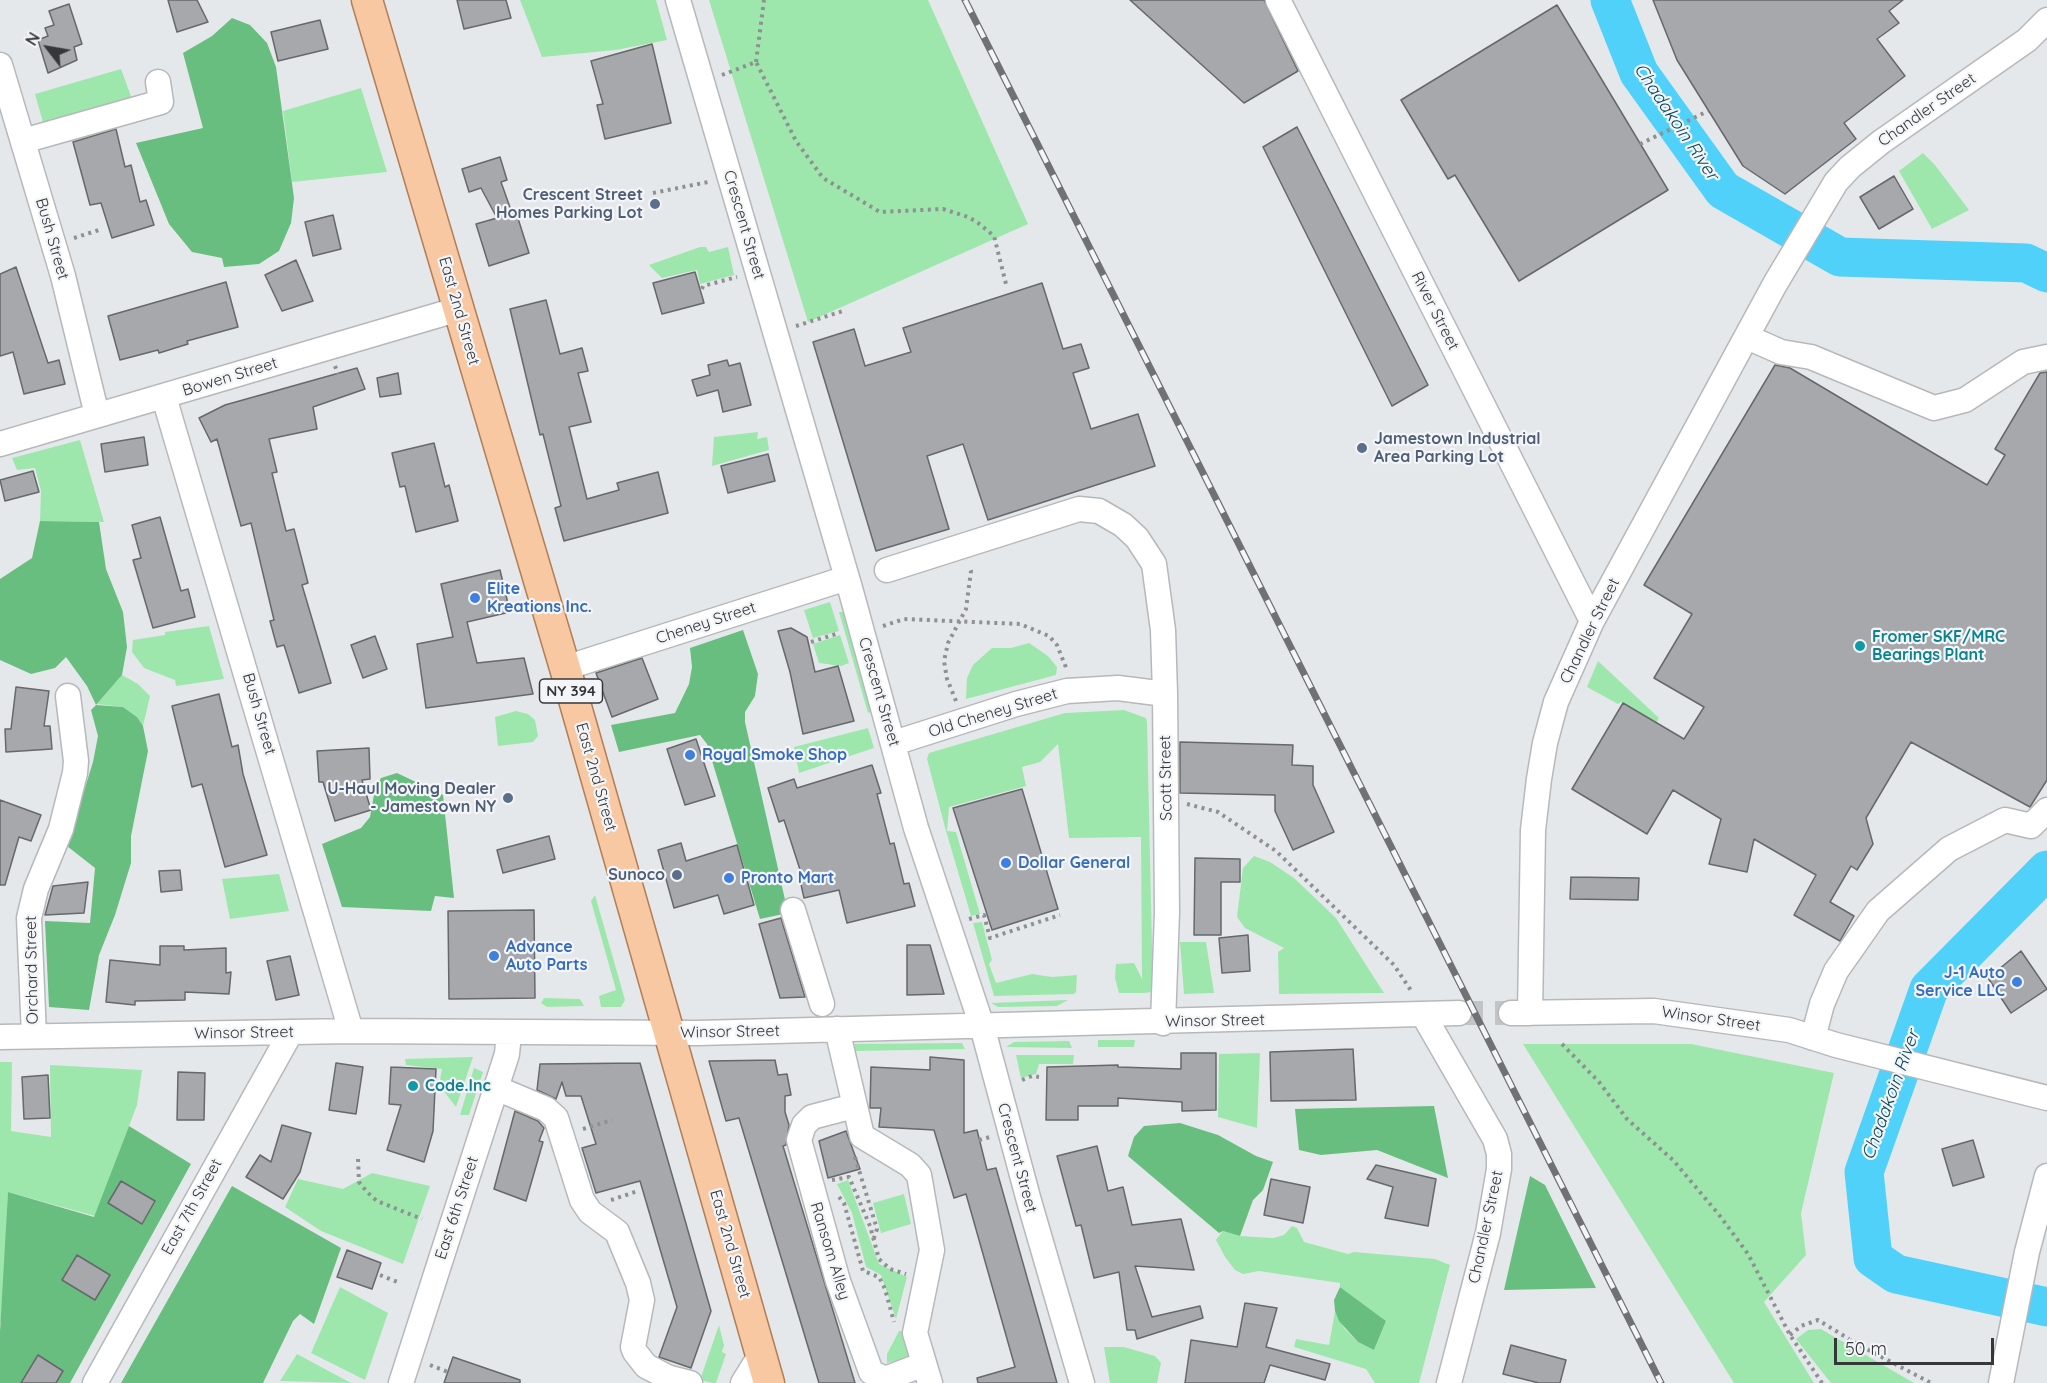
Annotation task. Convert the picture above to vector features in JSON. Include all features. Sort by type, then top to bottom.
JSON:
[{"type":"main road","name":"East 2nd Street","points":[[367,0],[565,668],[769,1383]]},
{"type":"street","name":"Crescent Street","points":[[678,0],[847,578],[853,633],[894,743],[916,828],[982,1026],[1029,1201],[1082,1383]]},
{"type":"street","name":"River Street","points":[[1278,0],[1592,621]]},
{"type":"street","points":[[2042,0],[2047,7]]},
{"type":"street","name":"Chandler Street","points":[[1520,1013],[1533,830],[1541,770],[1557,702],[1592,621],[1775,284],[1836,182],[1850,167],[2027,40],[2047,20]]},
{"type":"street","name":"Bush Street","points":[[0,65],[63,276],[97,415]]},
{"type":"street","points":[[22,141],[161,102],[158,82]]},
{"type":"street","name":"Bowen Street","points":[[0,444],[459,309]]},
{"type":"street","points":[[1747,337],[1781,352],[1811,357],[1935,408],[1965,400],[2023,362],[2047,357]]},
{"type":"street","name":"Bush Street","points":[[164,397],[351,1031]]},
{"type":"street","name":"Scott Street","points":[[959,547],[1079,509],[1099,511],[1123,525],[1137,538],[1154,564],[1163,630],[1165,694],[1167,912],[1163,1023]]},
{"type":"street","points":[[888,570],[959,547]]},
{"type":"street","name":"Cheney Street","points":[[565,668],[847,578]]},
{"type":"street","name":"Old Cheney Street","points":[[894,743],[1070,691],[1118,688],[1165,694]]},
{"type":"street","name":"Orchard Street","points":[[34,1036],[29,918],[36,889],[61,830],[75,773],[76,761],[68,696]]},
{"type":"street","points":[[1813,1038],[1822,1004],[1836,971],[1878,911],[1949,849],[2005,820],[2031,826],[2047,810]]},
{"type":"street","points":[[793,910],[822,1004]]},
{"type":"street","name":"Winsor Street","points":[[1520,1013],[1654,1011],[1789,1030],[1836,1045],[2047,1098]]},
{"type":"street","name":"Winsor Street","points":[[0,1037],[351,1031],[670,1033],[1163,1023],[1459,1014]]},
{"type":"street","name":"Chandler Street","points":[[1425,1016],[1495,1139],[1499,1154],[1499,1169],[1488,1233],[1449,1383]]},
{"type":"street","name":"Ransom Alley","points":[[837,1029],[862,1136],[917,1170],[932,1242],[927,1280],[915,1328],[927,1374],[885,1379],[871,1372],[838,1281],[801,1151],[799,1134],[812,1118],[854,1106]]},
{"type":"street","name":"East 7th Street","points":[[95,1383],[291,1032]]},
{"type":"street","name":"East 6th Street","points":[[401,1383],[507,1054],[509,1033]]},
{"type":"street","points":[[496,1088],[546,1109],[556,1118],[582,1200],[590,1212],[617,1232],[638,1283],[642,1300],[633,1347],[635,1352],[646,1366],[667,1377],[690,1383]]},
{"type":"street","points":[[2001,1383],[2027,1252],[2047,1176]]},
{"type":"street","points":[[743,1383],[761,1354]]},
{"type":"path","points":[[764,0],[756,62],[796,141],[823,178],[880,212],[924,208],[943,209],[968,217],[994,236],[1007,288]]},
{"type":"path","points":[[702,82],[756,62]]},
{"type":"path","points":[[1641,144],[1708,111]]},
{"type":"path","points":[[653,193],[729,176]]},
{"type":"path","points":[[65,241],[99,230]]},
{"type":"path","points":[[702,289],[703,286],[757,272]]},
{"type":"path","points":[[775,333],[843,311]]},
{"type":"path","points":[[959,547],[971,571],[966,609],[948,643],[944,662],[947,679],[964,721]]},
{"type":"path","points":[[811,642],[904,619],[1020,624],[1049,636],[1057,645],[1067,667],[1070,691]]},
{"type":"path","points":[[1166,798],[1218,812],[1276,851],[1394,965],[1425,1016]]},
{"type":"path","points":[[968,919],[984,915],[990,938],[1060,915]]},
{"type":"path","points":[[1562,1044],[1599,1082],[1627,1119],[1673,1160],[1748,1254],[1790,1335],[1822,1383]]},
{"type":"path","points":[[1022,1080],[1032,1076],[1039,1077]]},
{"type":"path","points":[[581,1129],[612,1120]]},
{"type":"path","points":[[358,1160],[359,1182],[367,1192],[377,1201],[422,1219]]},
{"type":"path","points":[[859,1172],[877,1229],[874,1239]]},
{"type":"path","points":[[833,1187],[829,1181],[849,1177],[884,1265],[927,1280]]},
{"type":"path","points":[[837,1193],[844,1203],[863,1270],[879,1277],[897,1327],[915,1328]]},
{"type":"path","points":[[380,1275],[400,1283]]},
{"type":"path","points":[[1790,1335],[1801,1326],[1818,1320],[1831,1325],[1859,1345],[1931,1383]]},
{"type":"path","points":[[426,1363],[448,1372]]},
{"type":"green space","points":[[520,0],[656,0],[667,40],[616,50],[542,57]]},
{"type":"green space","points":[[709,0],[928,0],[1028,224],[808,322]]},
{"type":"green space","points":[[232,18],[250,25],[267,43],[276,67],[294,198],[291,223],[279,251],[259,264],[224,267],[222,258],[192,252],[169,224],[136,143],[203,128],[183,53],[212,36]]},
{"type":"green space","points":[[121,69],[132,99],[44,126],[35,94]]},
{"type":"green space","points":[[361,88],[387,172],[292,182],[283,111]]},
{"type":"green space","points":[[1923,153],[1935,165],[1969,210],[1932,229],[1899,171]]},
{"type":"green space","points":[[700,247],[706,247],[709,252],[728,247],[734,275],[700,284],[697,270],[662,278],[649,265]]},
{"type":"green space","points":[[758,432],[757,439],[767,437],[769,450],[712,466],[714,437]]},
{"type":"green space","points":[[80,440],[104,522],[40,521],[41,491],[35,468],[17,470],[12,458]]},
{"type":"green space","points":[[40,521],[99,522],[106,569],[123,612],[127,647],[122,675],[96,705],[87,686],[66,657],[55,668],[31,674],[0,660],[0,579],[32,558]]},
{"type":"green space","points":[[830,602],[839,631],[813,638],[804,610]]},
{"type":"green space","points":[[839,612],[844,612],[873,711],[868,713]]},
{"type":"green space","points":[[209,626],[224,679],[176,686],[175,680],[144,668],[132,652],[133,640],[165,635],[165,632]]},
{"type":"green space","points":[[743,630],[758,674],[755,696],[745,712],[745,722],[788,913],[760,919],[707,744],[700,735],[619,752],[611,725],[675,713],[689,684],[692,667],[690,648]]},
{"type":"green space","points":[[840,635],[849,663],[841,666],[819,663],[813,644]]},
{"type":"green space","points":[[1029,643],[1048,656],[1057,667],[1056,675],[966,699],[967,678],[973,665],[992,648],[1011,648]]},
{"type":"green space","points":[[1598,661],[1659,718],[1656,723],[1621,702],[1618,704],[1587,687]]},
{"type":"green space","points":[[122,675],[138,684],[150,696],[143,726],[137,717],[123,707],[97,704]]},
{"type":"green space","points":[[96,705],[123,707],[137,717],[143,726],[148,751],[131,836],[131,863],[115,915],[99,955],[89,1010],[49,1007],[45,921],[90,923],[95,868],[67,846],[93,762],[98,736],[91,710]]},
{"type":"green space","points":[[1124,710],[1146,718],[1147,723],[1153,992],[1143,993],[1119,993],[1115,978],[1116,964],[1134,963],[1142,979],[1141,837],[1069,838],[1058,744],[1040,762],[1022,767],[1026,786],[949,807],[947,831],[956,832],[980,914],[971,916],[946,831],[927,759],[929,753],[1065,713]]},
{"type":"green space","points":[[516,711],[528,714],[535,720],[538,736],[533,742],[498,746],[495,717]]},
{"type":"green space","points":[[868,728],[874,748],[799,773],[794,747]]},
{"type":"green space","points":[[397,773],[443,795],[454,898],[435,896],[431,911],[342,907],[322,844],[361,828],[370,817],[375,789],[381,778]]},
{"type":"green space","points":[[1254,856],[1270,862],[1294,878],[1336,918],[1384,993],[1279,994],[1278,952],[1284,948],[1245,928],[1237,917],[1243,868]]},
{"type":"green space","points":[[279,874],[289,911],[230,919],[222,879]]},
{"type":"green space","points":[[595,895],[625,1000],[621,1007],[601,1007],[599,996],[616,990],[591,901]]},
{"type":"green space","points":[[982,922],[992,960],[989,964],[996,983],[1032,974],[1052,977],[1077,975],[1076,992],[1074,994],[994,996],[973,923]]},
{"type":"green space","points":[[1180,942],[1206,942],[1214,993],[1184,994]]},
{"type":"green space","points":[[544,998],[580,999],[584,1006],[547,1007],[541,1003]]},
{"type":"green space","points":[[1068,1000],[1057,1006],[998,1007],[991,1003]]},
{"type":"green space","points":[[1098,1040],[1135,1040],[1134,1047],[1098,1047]]},
{"type":"green space","points":[[1069,1041],[1072,1048],[1006,1047],[1014,1042]]},
{"type":"green space","points":[[962,1043],[965,1049],[854,1051],[855,1044]]},
{"type":"green space","points":[[1523,1044],[1691,1044],[1834,1073],[1801,1213],[1806,1255],[1764,1302],[1814,1383],[1734,1383]]},
{"type":"green space","points":[[1260,1053],[1257,1128],[1218,1117],[1219,1054]]},
{"type":"green space","points":[[1016,1055],[1074,1055],[1073,1064],[1039,1064],[1036,1074],[1021,1078]]},
{"type":"green space","points":[[473,1057],[456,1107],[439,1085],[442,1069],[406,1065],[405,1059]]},
{"type":"green space","points":[[0,1062],[12,1062],[11,1131],[51,1137],[50,1065],[142,1070],[137,1105],[95,1216],[8,1192],[2,1323],[0,1322]]},
{"type":"green space","points":[[474,1068],[483,1072],[469,1115],[460,1115]]},
{"type":"green space","points":[[1434,1106],[1448,1178],[1377,1150],[1321,1155],[1299,1150],[1295,1109]]},
{"type":"green space","points":[[1180,1123],[1218,1135],[1256,1156],[1273,1162],[1263,1190],[1253,1200],[1240,1236],[1223,1231],[1219,1233],[1128,1156],[1134,1137],[1144,1126]]},
{"type":"green space","points":[[129,1126],[191,1164],[70,1383],[0,1383],[0,1332],[8,1192],[94,1217]]},
{"type":"green space","points":[[372,1173],[430,1186],[403,1264],[321,1231],[285,1207],[298,1179],[343,1189]]},
{"type":"green space","points":[[1530,1176],[1545,1185],[1596,1288],[1504,1290]]},
{"type":"green space","points":[[848,1180],[879,1264],[907,1277],[896,1319],[881,1275],[866,1267],[852,1213],[837,1184]]},
{"type":"green space","points":[[232,1186],[341,1248],[314,1324],[300,1314],[293,1321],[263,1383],[121,1383]]},
{"type":"green space","points":[[904,1194],[911,1224],[881,1233],[873,1203]]},
{"type":"green space","points":[[1292,1226],[1297,1228],[1304,1242],[1348,1254],[1354,1252],[1435,1259],[1450,1265],[1419,1383],[1375,1383],[1366,1369],[1294,1347],[1296,1339],[1329,1345],[1335,1311],[1344,1328],[1358,1342],[1374,1350],[1386,1321],[1340,1287],[1340,1283],[1259,1271],[1243,1274],[1235,1270],[1216,1240],[1223,1231],[1240,1236],[1273,1238],[1284,1235]]},
{"type":"green space","points":[[340,1287],[388,1313],[365,1380],[311,1353]]},
{"type":"green space","points":[[1340,1287],[1386,1321],[1374,1350],[1358,1342],[1339,1321],[1334,1300]]},
{"type":"green space","points":[[719,1325],[724,1345],[722,1352],[726,1354],[716,1383],[713,1383],[700,1380]]},
{"type":"green space","points":[[1821,1329],[1914,1383],[1831,1383],[1796,1339],[1808,1330]]},
{"type":"green space","points":[[899,1331],[906,1331],[910,1357],[887,1363],[887,1354]]},
{"type":"green space","points":[[1104,1347],[1124,1347],[1155,1356],[1161,1363],[1157,1383],[1110,1383]]},
{"type":"green space","points":[[297,1354],[351,1383],[280,1381]]},
{"type":"building","points":[[168,0],[197,0],[208,22],[177,32]]},
{"type":"building","points":[[457,0],[506,0],[511,18],[464,29]]},
{"type":"building","points":[[1130,0],[1264,0],[1298,71],[1244,103]]},
{"type":"building","points":[[1653,0],[1903,0],[1889,11],[1899,23],[1877,39],[1905,76],[1844,123],[1856,139],[1785,194],[1743,166],[1677,60]]},
{"type":"building","points":[[69,4],[82,44],[74,47],[77,60],[48,73],[38,40],[48,36],[45,28],[54,25],[49,11]]},
{"type":"building","points":[[1557,5],[1668,190],[1519,281],[1455,175],[1448,179],[1401,100]]},
{"type":"building","points":[[320,20],[328,49],[278,61],[271,32]]},
{"type":"building","points":[[652,44],[671,123],[605,139],[597,105],[603,104],[591,61]]},
{"type":"building","points":[[1297,127],[1428,385],[1392,406],[1263,147]]},
{"type":"building","points":[[116,129],[125,167],[131,165],[140,202],[146,200],[154,225],[112,238],[101,203],[90,205],[73,142]]},
{"type":"building","points":[[500,157],[507,180],[501,182],[512,213],[516,212],[529,253],[489,266],[476,224],[497,218],[481,188],[469,192],[462,169]]},
{"type":"building","points":[[1894,176],[1913,209],[1879,229],[1860,197]]},
{"type":"building","points":[[333,215],[341,249],[313,256],[305,222]]},
{"type":"building","points":[[296,260],[313,301],[282,311],[265,275]]},
{"type":"building","points":[[16,267],[48,363],[59,360],[65,384],[24,394],[13,352],[0,356],[0,274]]},
{"type":"building","points":[[695,272],[704,303],[662,314],[653,283]]},
{"type":"building","points":[[226,282],[238,327],[187,341],[188,344],[159,353],[158,350],[120,360],[108,316]]},
{"type":"building","points":[[1042,283],[1063,349],[1081,344],[1089,368],[1073,373],[1091,429],[1138,414],[1155,466],[988,520],[963,444],[927,456],[949,529],[876,551],[813,342],[854,329],[865,366],[911,352],[903,328]]},
{"type":"building","points":[[546,300],[560,354],[582,348],[588,371],[578,373],[591,422],[569,427],[587,499],[619,490],[617,483],[658,472],[668,513],[564,541],[555,508],[561,506],[543,434],[540,435],[510,309]]},
{"type":"building","points":[[727,360],[729,366],[740,363],[751,405],[723,412],[718,390],[697,396],[692,380],[710,375],[708,365]]},
{"type":"building","name":"Fromer SKF/MRC Bearings Plant","points":[[1775,365],[1790,368],[1987,485],[2005,455],[1995,449],[2040,373],[2047,372],[2047,780],[2030,807],[1911,742],[1866,818],[1873,844],[1857,870],[1851,866],[1830,902],[1854,916],[1840,941],[1794,915],[1816,875],[1754,839],[1747,872],[1709,864],[1721,819],[1673,790],[1647,834],[1572,789],[1623,703],[1684,739],[1704,707],[1654,678],[1692,614],[1644,585]]},
{"type":"building","points":[[357,368],[365,389],[313,407],[317,429],[269,439],[277,472],[272,473],[286,531],[294,529],[308,583],[302,585],[331,683],[299,693],[284,645],[277,647],[270,621],[274,620],[251,523],[241,526],[217,439],[211,442],[199,418],[225,405]]},
{"type":"building","points":[[398,373],[401,394],[380,397],[377,378]]},
{"type":"building","points":[[144,437],[148,465],[105,472],[101,444]]},
{"type":"building","points":[[434,443],[445,487],[449,485],[458,521],[416,532],[405,486],[400,487],[392,453]]},
{"type":"building","points":[[768,454],[775,481],[728,493],[721,466]]},
{"type":"building","points":[[33,471],[39,492],[5,501],[0,480]]},
{"type":"building","points":[[160,517],[181,591],[188,589],[195,617],[153,628],[133,560],[141,558],[132,525]]},
{"type":"building","points":[[500,570],[510,612],[467,622],[477,663],[524,658],[533,694],[426,708],[417,644],[453,637],[441,584]]},
{"type":"building","points":[[791,628],[807,637],[815,672],[838,666],[854,721],[803,734],[790,672],[778,631]]},
{"type":"building","points":[[375,636],[387,669],[363,678],[351,645]]},
{"type":"building","points":[[642,658],[658,699],[612,717],[596,673]]},
{"type":"building","points":[[16,687],[49,691],[44,726],[50,726],[52,749],[6,752],[5,729],[11,729]]},
{"type":"building","points":[[219,694],[232,747],[238,745],[243,774],[267,855],[225,867],[202,784],[192,787],[172,706]]},
{"type":"building","points":[[696,739],[715,796],[685,805],[667,749]]},
{"type":"building","points":[[1180,742],[1293,745],[1292,765],[1313,766],[1313,785],[1334,832],[1293,850],[1275,811],[1275,795],[1180,793]]},
{"type":"building","points":[[369,748],[370,779],[362,780],[371,810],[335,821],[323,782],[319,782],[317,751]]},
{"type":"building","points":[[872,765],[881,793],[877,794],[890,844],[894,843],[904,884],[909,883],[915,906],[847,923],[839,890],[804,898],[800,880],[803,879],[784,820],[779,822],[768,788],[794,779],[797,788]]},
{"type":"building","points":[[1022,789],[1058,909],[992,930],[953,808]]},
{"type":"building","points":[[0,800],[41,815],[31,841],[19,837],[5,885],[0,885]]},
{"type":"building","points":[[549,836],[555,859],[503,873],[497,850]]},
{"type":"building","points":[[681,843],[686,861],[737,845],[754,905],[724,914],[718,895],[674,908],[658,850]]},
{"type":"building","points":[[1195,858],[1240,859],[1240,882],[1221,882],[1221,935],[1194,935]]},
{"type":"building","points":[[180,870],[182,890],[161,892],[159,871]]},
{"type":"building","points":[[1571,877],[1639,878],[1638,900],[1570,899]]},
{"type":"building","points":[[88,882],[84,913],[45,915],[53,886]]},
{"type":"building","points":[[534,910],[535,998],[449,999],[448,911]]},
{"type":"building","points":[[781,918],[805,997],[780,998],[759,924]]},
{"type":"building","points":[[1248,935],[1250,971],[1222,973],[1219,938]]},
{"type":"building","points":[[907,945],[930,945],[944,994],[907,995]]},
{"type":"building","points":[[160,946],[184,946],[184,950],[226,948],[226,973],[231,972],[229,994],[185,992],[185,1000],[135,1001],[135,1005],[106,1002],[110,960],[160,965]]},
{"type":"building","name":"J-1 Auto Service LLC","points":[[2021,951],[2047,989],[2011,1013],[1988,978]]},
{"type":"building","points":[[290,956],[299,995],[276,1000],[267,961]]},
{"type":"building","points":[[1353,1049],[1356,1100],[1271,1101],[1270,1052]]},
{"type":"building","points":[[1181,1053],[1216,1053],[1216,1110],[1182,1111],[1182,1102],[1118,1098],[1118,1106],[1078,1106],[1078,1120],[1046,1120],[1047,1067],[1118,1065],[1118,1067],[1181,1069]]},
{"type":"building","points":[[930,1057],[964,1060],[964,1133],[977,1130],[987,1170],[996,1168],[1057,1383],[978,1383],[977,1378],[1015,1367],[966,1194],[954,1198],[934,1130],[879,1127],[881,1108],[870,1108],[871,1067],[930,1070]]},
{"type":"building","points":[[775,1060],[778,1075],[787,1074],[791,1095],[785,1096],[785,1112],[789,1125],[786,1145],[783,1146],[855,1383],[819,1383],[739,1118],[726,1121],[709,1061]]},
{"type":"building","points":[[336,1063],[363,1067],[356,1114],[329,1110]]},
{"type":"building","points":[[640,1063],[711,1311],[691,1368],[659,1357],[677,1307],[640,1181],[596,1193],[582,1148],[596,1144],[581,1096],[566,1096],[562,1082],[556,1099],[537,1090],[540,1064]]},
{"type":"building","points":[[391,1067],[436,1069],[433,1131],[424,1162],[387,1150],[401,1105],[389,1104]]},
{"type":"building","points":[[178,1072],[205,1073],[204,1120],[177,1120]]},
{"type":"building","points":[[48,1075],[50,1118],[24,1119],[22,1077]]},
{"type":"building","points":[[515,1111],[538,1121],[544,1128],[539,1141],[543,1142],[526,1201],[494,1189]]},
{"type":"building","points":[[282,1125],[311,1133],[300,1172],[283,1199],[246,1177],[260,1155],[271,1162]]},
{"type":"building","points":[[846,1131],[860,1169],[828,1178],[819,1141]]},
{"type":"building","points":[[1973,1140],[1984,1177],[1953,1186],[1942,1149]]},
{"type":"building","points":[[1097,1146],[1108,1191],[1123,1187],[1132,1225],[1181,1219],[1194,1270],[1135,1266],[1152,1317],[1200,1306],[1203,1318],[1137,1339],[1135,1330],[1127,1330],[1119,1272],[1094,1278],[1081,1225],[1076,1226],[1057,1156]]},
{"type":"building","points":[[1376,1165],[1436,1179],[1428,1226],[1385,1218],[1393,1187],[1367,1179]]},
{"type":"building","points":[[1271,1179],[1310,1187],[1303,1223],[1264,1215]]},
{"type":"building","points":[[121,1181],[155,1201],[142,1224],[108,1203]]},
{"type":"building","points":[[347,1250],[381,1263],[372,1289],[337,1277]]},
{"type":"building","points":[[77,1255],[110,1275],[95,1300],[62,1280]]},
{"type":"building","points":[[1245,1303],[1277,1308],[1266,1347],[1330,1364],[1325,1380],[1270,1365],[1264,1383],[1185,1383],[1191,1340],[1237,1347]]},
{"type":"building","points":[[1511,1345],[1566,1360],[1560,1383],[1539,1383],[1503,1374]]},
{"type":"building","points":[[38,1355],[63,1371],[56,1383],[21,1383]]},
{"type":"building","points":[[453,1357],[520,1380],[520,1383],[444,1383]]},
{"type":"waterway","name":"Chadakoin River","points":[[1610,0],[1639,73],[1723,190],[1840,257],[2026,263],[2047,273]]},
{"type":"waterway","name":"Chadakoin River","points":[[2047,870],[1929,989],[1864,1172],[1873,1258],[1896,1274],[2047,1307]]},
{"type":"tunnel","points":[[1459,1013],[1511,1013]]},
{"type":"railway","points":[[965,0],[1661,1383]]},
{"type":"place","name":"Crescent Street Homes Parking Lot","points":[[655,204]]},
{"type":"place","name":"Jamestown Industrial Area Parking Lot","points":[[1362,448]]},
{"type":"place","name":"Elite Kreations Inc.","points":[[475,598]]},
{"type":"place","name":"Fromer SKF/MRC Bearings Plant","points":[[1860,646]]},
{"type":"place","name":"Royal Smoke Shop","points":[[690,755]]},
{"type":"place","name":"U-Haul Moving Dealer - Jamestown NY","points":[[508,798]]},
{"type":"place","name":"Dollar General","points":[[1006,863]]},
{"type":"place","name":"Sunoco","points":[[677,875]]},
{"type":"place","name":"Pronto Mart","points":[[729,878]]},
{"type":"place","name":"Advance Auto Parts","points":[[494,956]]},
{"type":"place","name":"J-1 Auto Service LLC","points":[[2017,982]]},
{"type":"place","name":"Code.Inc","points":[[413,1086]]}]
